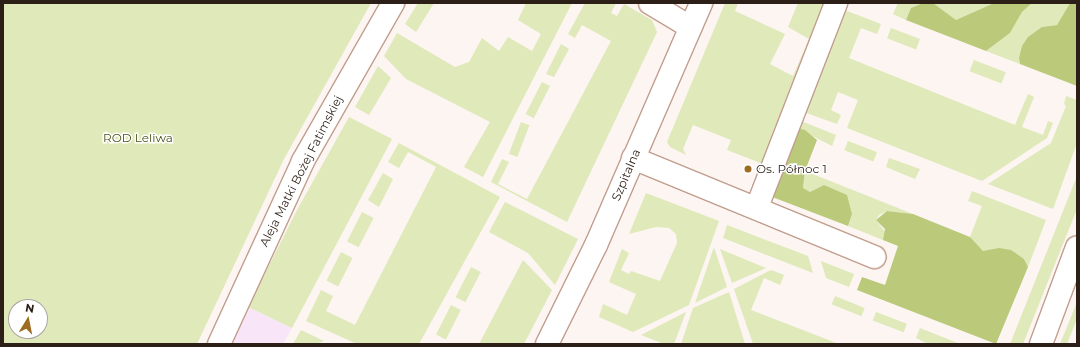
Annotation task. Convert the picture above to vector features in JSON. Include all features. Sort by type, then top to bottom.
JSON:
[{"type":"street","name":"Aleja Matki Bożej Fatimskiej","points":[[218,344],[303,161],[393,3]]},
{"type":"street","points":[[650,3],[690,27]]},
{"type":"street","name":"Szpitalna","points":[[547,344],[596,246],[701,3]]},
{"type":"street","points":[[757,207],[836,3]]},
{"type":"street","points":[[633,158],[757,207],[874,257]]},
{"type":"street","points":[[1040,344],[1077,247]]},
{"type":"shaded area","points":[[244,305],[292,328],[283,344],[230,344]]},
{"type":"green space","name":"ROD Leliwa","points":[[3,3],[371,3],[284,159],[197,344],[3,344]]},
{"type":"green space","points":[[418,3],[434,3],[416,32],[405,24]]},
{"type":"green space","points":[[526,3],[572,3],[483,177],[464,167],[490,122],[406,79],[384,56],[397,33],[455,67],[469,62],[482,38],[499,51],[508,37],[532,51],[541,34],[518,20]]},
{"type":"green space","points":[[585,3],[616,3],[611,13],[617,16],[624,4],[652,20],[657,32],[567,222],[491,182],[502,159],[509,162],[498,184],[527,199],[611,41],[582,25],[575,38],[568,34]]},
{"type":"green space","points":[[725,3],[738,3],[735,11],[785,34],[770,64],[793,76],[809,39],[788,27],[798,3],[828,3],[763,164],[727,150],[731,140],[693,125],[683,149],[686,155],[670,147],[667,142]]},
{"type":"green space","points":[[898,3],[923,3],[911,8],[906,20],[893,14]]},
{"type":"green space","points":[[923,3],[933,3],[956,20],[994,3],[1032,3],[1022,12],[1010,33],[986,51],[906,20],[911,8]]},
{"type":"green space","points":[[933,3],[994,3],[956,20]]},
{"type":"green space","points":[[1032,3],[1070,3],[1057,25],[1042,27],[1019,58],[1020,64],[986,51],[1010,33],[1022,12]]},
{"type":"green space","points":[[1070,3],[1077,3],[1077,86],[1020,64],[1019,58],[1022,46],[1028,37],[1042,27],[1057,25]]},
{"type":"green space","points":[[842,9],[881,24],[877,34],[861,28],[849,58],[1015,125],[1028,94],[1034,97],[1022,127],[1043,135],[1048,121],[1053,123],[1047,138],[982,181],[847,128],[858,100],[838,92],[831,110],[841,115],[837,124],[801,111]]},
{"type":"green space","points":[[891,28],[920,39],[916,49],[887,38]]},
{"type":"green space","points":[[561,44],[569,49],[554,77],[546,74]]},
{"type":"green space","points":[[974,60],[1006,72],[1001,83],[970,71]]},
{"type":"green space","points":[[378,66],[391,78],[369,115],[355,107]]},
{"type":"green space","points":[[542,82],[550,86],[534,118],[526,114]]},
{"type":"green space","points":[[1066,96],[1077,100],[1077,143],[1053,209],[988,184],[1051,143],[1066,106],[1064,104]]},
{"type":"green space","points":[[349,117],[392,139],[292,328],[248,307],[297,210]]},
{"type":"green space","points":[[796,119],[836,135],[832,146],[797,128]]},
{"type":"green space","points":[[521,122],[529,125],[517,157],[509,154]]},
{"type":"green space","points":[[797,128],[805,130],[817,140],[805,171],[803,188],[810,192],[824,185],[847,195],[852,214],[848,226],[767,195]]},
{"type":"green space","points":[[848,141],[877,152],[873,161],[844,150]]},
{"type":"green space","points":[[399,143],[500,197],[419,344],[357,344],[306,321],[321,290],[333,296],[326,311],[355,325],[436,167],[408,152],[399,168],[388,162]]},
{"type":"green space","points":[[889,158],[920,169],[915,179],[886,167]]},
{"type":"green space","points":[[805,171],[913,214],[887,211],[879,215],[876,220],[886,233],[883,240],[848,226],[852,214],[824,185],[810,192],[803,189]]},
{"type":"green space","points":[[383,173],[393,179],[379,207],[368,200]]},
{"type":"green space","points":[[1077,176],[1077,209],[1023,344],[1010,344]]},
{"type":"green space","points":[[972,191],[1046,220],[1028,267],[1024,259],[997,250],[983,251],[974,243],[970,237],[982,206],[968,201]]},
{"type":"green space","points":[[646,193],[719,221],[689,305],[633,332],[599,317],[603,304],[627,315],[636,294],[609,282],[622,249],[629,253],[621,270],[629,274],[631,271],[660,281],[677,243],[676,234],[669,228],[656,227],[629,234]]},
{"type":"green space","points":[[505,202],[578,239],[555,285],[528,253],[489,232]]},
{"type":"green space","points":[[887,211],[913,214],[970,237],[983,251],[999,248],[1011,250],[1024,259],[1028,267],[996,344],[857,290],[862,277],[885,285],[898,246],[883,240],[885,229],[876,220]]},
{"type":"green space","points":[[362,212],[374,218],[359,247],[347,241]]},
{"type":"green space","points":[[727,225],[808,256],[813,273],[723,238]]},
{"type":"green space","points":[[714,247],[727,287],[695,303]]},
{"type":"green space","points":[[720,249],[766,268],[732,283]]},
{"type":"green space","points":[[341,252],[353,258],[338,286],[326,281]]},
{"type":"green space","points":[[523,260],[552,290],[524,344],[479,344]]},
{"type":"green space","points":[[821,261],[854,274],[849,287],[826,278]]},
{"type":"green space","points":[[471,267],[481,272],[465,302],[456,297]]},
{"type":"green space","points":[[771,270],[784,275],[780,285],[764,278],[751,310],[839,344],[753,344],[734,289]]},
{"type":"green space","points":[[729,292],[745,344],[681,344],[693,308]]},
{"type":"green space","points":[[835,296],[865,308],[861,316],[832,304]]},
{"type":"green space","points":[[1077,302],[1077,319],[1067,344],[1060,344]]},
{"type":"green space","points":[[451,305],[461,310],[446,339],[436,334]]},
{"type":"green space","points":[[686,312],[674,344],[664,344],[641,335]]},
{"type":"green space","points":[[876,312],[907,324],[904,332],[873,320]]},
{"type":"green space","points":[[920,328],[960,344],[928,344],[916,338]]},
{"type":"green space","points":[[301,330],[324,341],[316,344],[293,344]]},
{"type":"place","name":"Os. Północ 1","points":[[748,169]]}]
